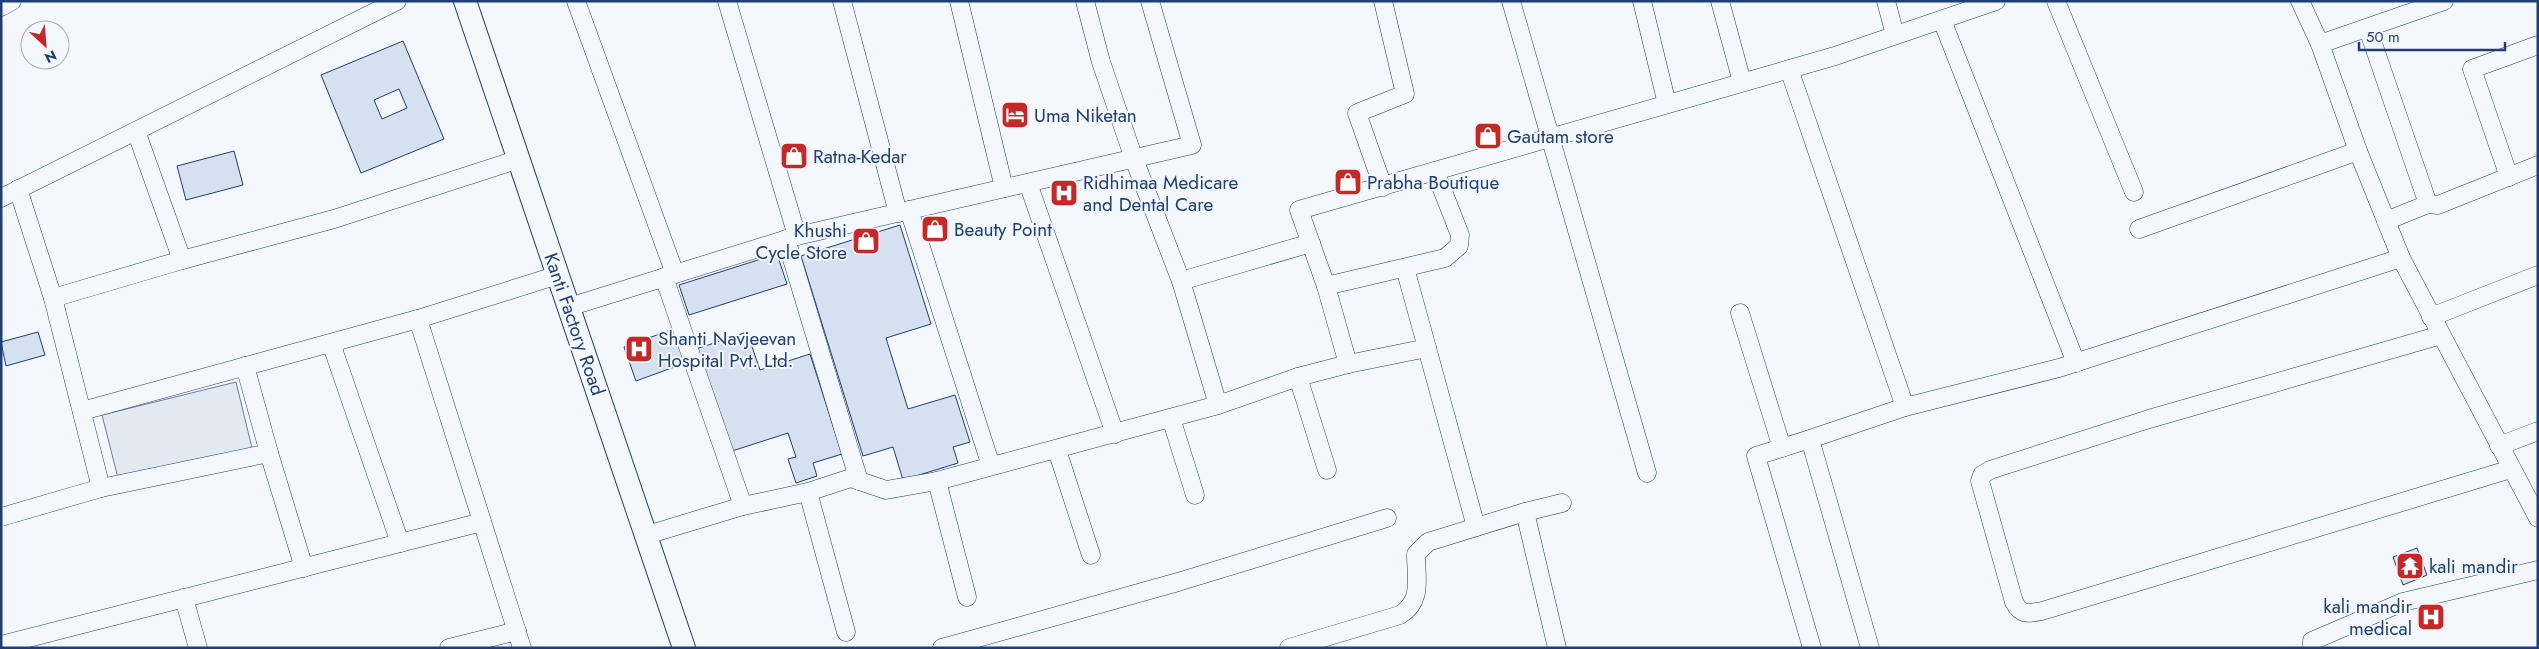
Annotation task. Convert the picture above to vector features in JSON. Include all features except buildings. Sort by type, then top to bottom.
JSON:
[{"type":"street","points":[[1,7],[12,1]]},
{"type":"street","points":[[1,198],[396,1]]},
{"type":"street","points":[[576,1],[670,276],[743,506]]},
{"type":"street","points":[[727,1],[859,481]]},
{"type":"street","points":[[842,1],[903,211],[991,466]]},
{"type":"street","points":[[959,1],[1004,188]]},
{"type":"street","points":[[1085,1],[1101,62],[1134,159],[1181,281],[1218,405]]},
{"type":"street","points":[[569,306],[791,237],[1192,145],[1150,1]]},
{"type":"street","points":[[1383,1],[1405,94],[1357,112],[1383,187]]},
{"type":"street","points":[[1511,1],[1548,138],[1646,474]]},
{"type":"street","points":[[1642,1],[1667,104]]},
{"type":"street","points":[[1720,1],[1742,82]]},
{"type":"street","points":[[1886,1],[1895,35]]},
{"type":"street","points":[[1348,364],[1326,286],[1300,210],[1789,69],[1942,20],[1977,4],[1996,1]]},
{"type":"street","points":[[2056,1],[2134,192]]},
{"type":"street","points":[[2300,1],[2320,44],[2358,151],[2401,258],[2538,518]]},
{"type":"street","points":[[2320,44],[2368,29],[2444,1]]},
{"type":"street","name":"Kanti Factory Road","points":[[471,2],[519,159],[684,648]]},
{"type":"street","points":[[1942,20],[2076,362]]},
{"type":"street","points":[[2368,29],[2428,204]]},
{"type":"street","points":[[2509,177],[2472,69],[2538,45]]},
{"type":"street","points":[[1789,69],[1905,407]]},
{"type":"street","points":[[136,131],[182,260]]},
{"type":"street","points":[[2139,229],[2358,151]]},
{"type":"street","points":[[53,298],[182,260],[334,219],[519,159]]},
{"type":"street","points":[[2386,221],[2428,204],[2438,205],[2538,165]]},
{"type":"street","points":[[1326,286],[1446,258],[1459,246],[1460,235],[1435,171]]},
{"type":"street","points":[[1028,183],[1115,434]]},
{"type":"street","points":[[18,189],[53,298],[101,488]]},
{"type":"street","points":[[1181,281],[1311,243]]},
{"type":"street","points":[[1812,648],[1756,456],[1905,407],[2076,362],[2401,258]]},
{"type":"street","points":[[1406,268],[1476,527]]},
{"type":"street","points":[[2432,317],[2538,274]]},
{"type":"street","points":[[82,411],[418,319],[558,275]]},
{"type":"street","points":[[1740,313],[1782,448]]},
{"type":"street","points":[[418,319],[522,648]]},
{"type":"street","points":[[2441,335],[2149,418],[1990,470],[1982,475],[1980,481],[2014,602],[2019,612],[2027,614],[2042,611],[2511,469]]},
{"type":"street","points":[[331,343],[400,543]]},
{"type":"street","points":[[647,535],[743,506],[808,492],[851,478],[886,490],[937,481],[1218,405],[1298,378],[1348,364],[1427,348]]},
{"type":"street","points":[[245,366],[269,454],[304,568]]},
{"type":"street","points":[[1298,378],[1327,470]]},
{"type":"street","points":[[1172,418],[1195,495]]},
{"type":"street","points":[[2499,446],[2538,431]]},
{"type":"street","points":[[1810,439],[1870,648]]},
{"type":"street","points":[[1057,450],[1091,555]]},
{"type":"street","points":[[1,516],[101,488],[269,454]]},
{"type":"street","points":[[937,481],[967,597]]},
{"type":"street","points":[[808,492],[846,632]]},
{"type":"street","points":[[1289,648],[1406,612],[1411,608],[1417,595],[1416,554],[1428,542],[1525,512],[1562,503]]},
{"type":"street","points":[[1525,512],[1557,648]]},
{"type":"street","points":[[942,648],[1178,582],[1387,518]]},
{"type":"street","points":[[1,645],[482,522]]},
{"type":"street","points":[[2312,648],[2312,641],[2403,602],[2538,570]]},
{"type":"street","points":[[184,598],[198,648]]},
{"type":"street","points":[[449,648],[517,631]]},
{"type":"shaded area","points":[[236,382],[252,448],[119,482],[102,415]]},
{"type":"place","name":"Uma Niketan","points":[[1015,115]]},
{"type":"place","name":"Gautam store","points":[[1488,136]]},
{"type":"place","name":"Ratna-Kedar","points":[[794,156]]},
{"type":"place","name":"Prabha Boutique","points":[[1348,182]]},
{"type":"place","name":"Ridhimaa Medicare and Dental Care","points":[[1064,193]]},
{"type":"place","name":"Beauty Point","points":[[935,229]]},
{"type":"place","name":"Khushi Cycle Store","points":[[866,241]]},
{"type":"place","name":"Shanti Navjeevan Hospital Pvt. Ltd.","points":[[639,349]]},
{"type":"place","name":"kali mandir","points":[[2410,566]]},
{"type":"place","name":"kali mandir medical","points":[[2431,617]]}]
